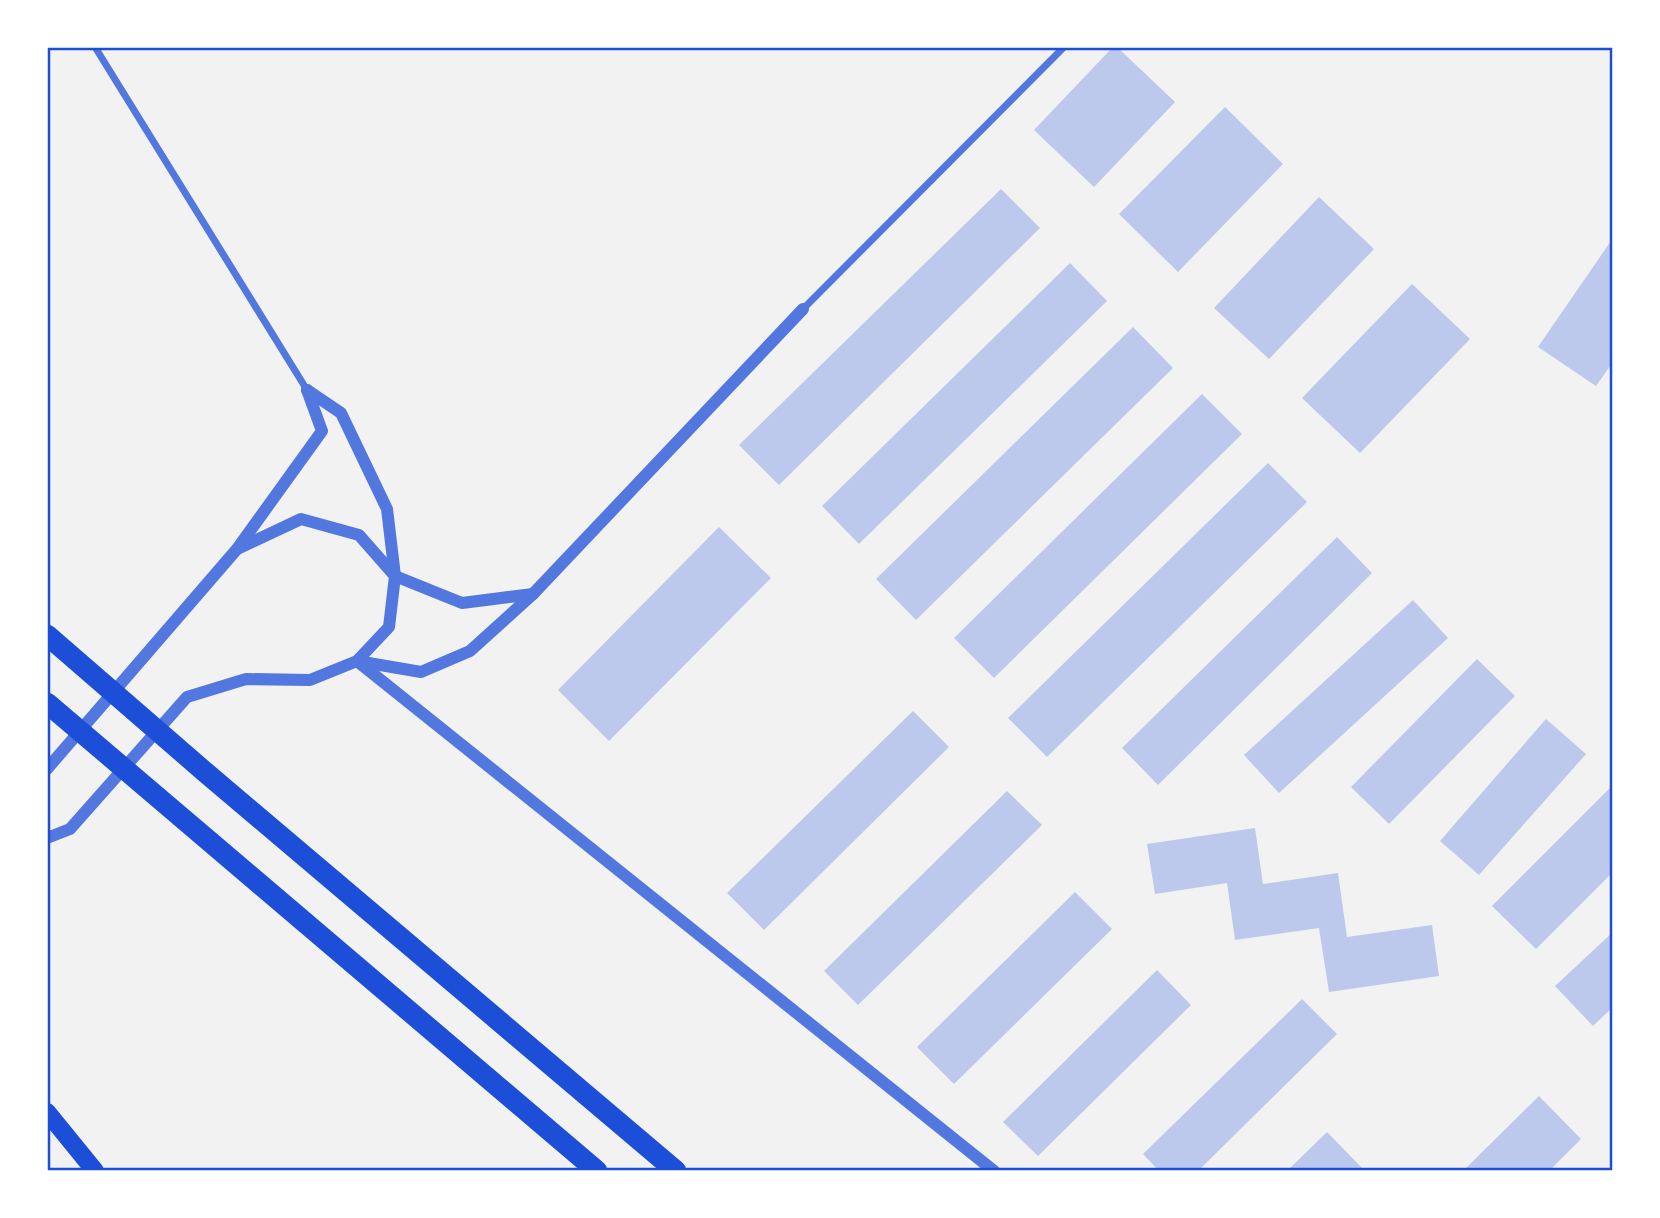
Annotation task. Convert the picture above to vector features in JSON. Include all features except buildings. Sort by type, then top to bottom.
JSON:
[{"type":"highway","points":[[47,635],[676,1171]]},
{"type":"highway","points":[[47,703],[597,1171]]},
{"type":"main road","points":[[47,1112],[95,1171]]},
{"type":"street","points":[[47,769],[237,549],[322,431],[307,390],[95,47]]},
{"type":"street","points":[[357,661],[421,672],[470,651],[533,594],[803,309],[1064,47]]},
{"type":"street","points":[[47,838],[70,829],[187,697],[246,679],[310,680],[357,661],[389,627],[395,576],[387,509],[341,413],[307,390]]},
{"type":"street","points":[[237,549],[301,519],[359,535],[395,576],[462,603],[533,594]]},
{"type":"street","points":[[357,661],[994,1171]]}]
